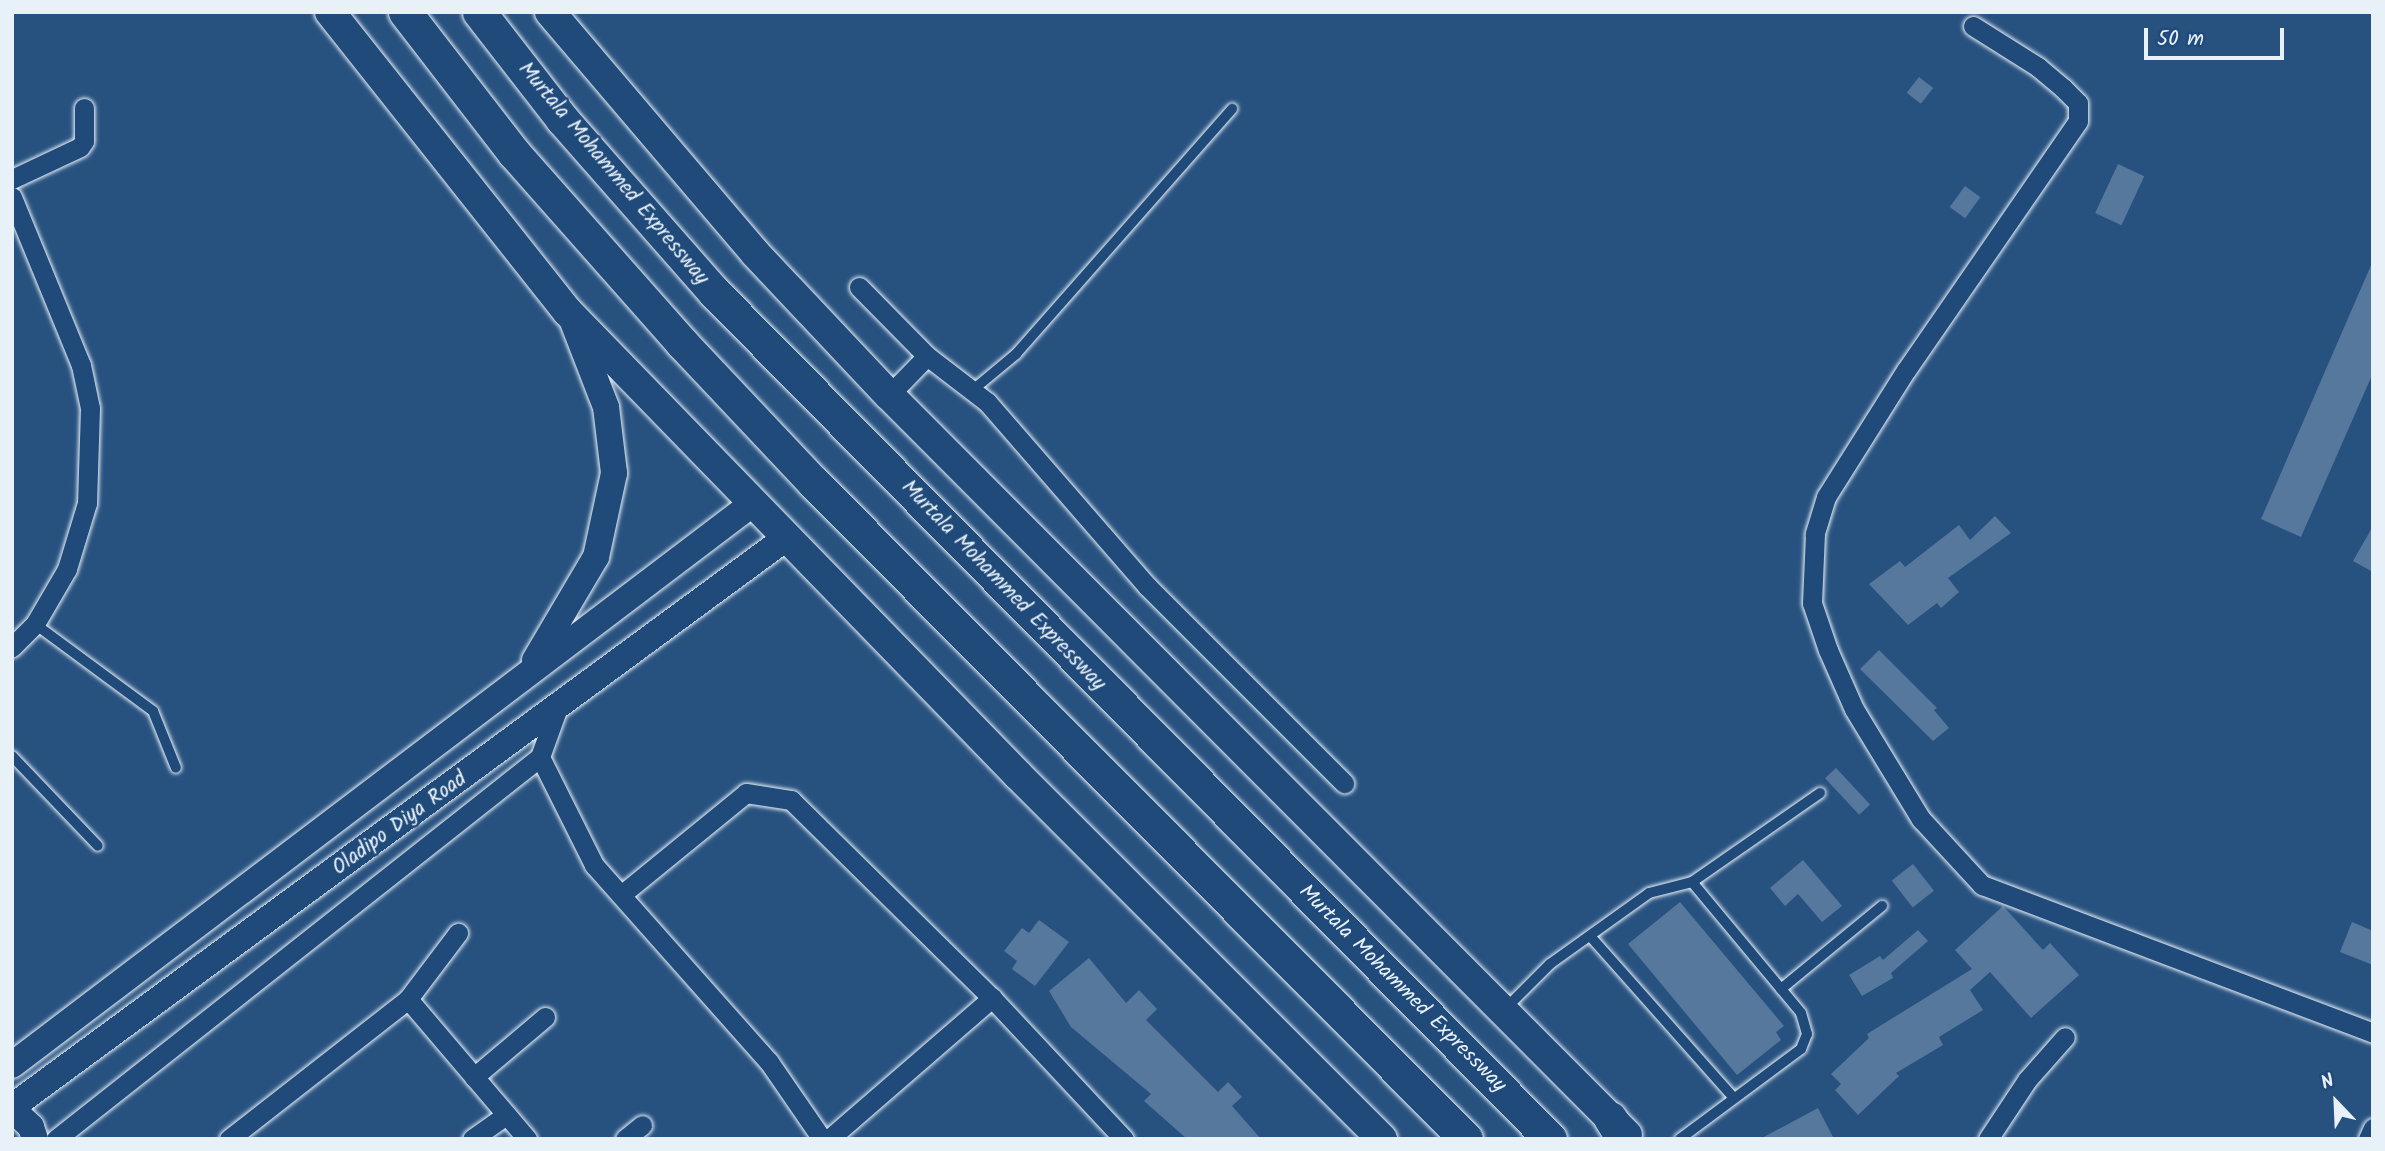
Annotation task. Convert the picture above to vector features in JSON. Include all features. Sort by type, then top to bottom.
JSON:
[{"type":"highway","points":[[405,12],[514,153],[682,344],[824,493],[1466,1139]]},
{"type":"highway","name":"Murtala Mohammed Expressway","points":[[479,12],[562,119],[714,292],[1550,1139]]},
{"type":"main road","points":[[330,12],[567,311],[752,504],[1382,1139]]},
{"type":"main road","points":[[550,12],[755,253],[890,395],[1621,1132]]},
{"type":"main road","points":[[526,675],[596,556],[614,473],[614,448],[603,396],[567,311]]},
{"type":"main road","name":"Oladipo Diya Road","points":[[12,1065],[752,504]]},
{"type":"main road","name":"Oladipo Diya Road","points":[[12,1108],[557,710],[786,538]]},
{"type":"main road","points":[[12,1108],[31,1127],[35,1139]]},
{"type":"street","points":[[1973,26],[2038,67],[2063,88],[2078,103],[2078,121],[1898,381],[1826,497],[1815,534],[1811,603],[1829,650],[1854,709],[1921,819],[1982,885],[2373,1033]]},
{"type":"street","points":[[12,179],[80,148],[85,141],[84,108]]},
{"type":"street","points":[[12,197],[81,365],[90,408],[87,503],[67,569],[35,624],[12,647]]},
{"type":"street","points":[[859,287],[927,356],[974,389],[1147,586],[1344,783]]},
{"type":"street","points":[[890,395],[927,356]]},
{"type":"street","points":[[56,1139],[540,757],[557,710]]},
{"type":"street","points":[[540,757],[594,865],[769,1062],[822,1139]]},
{"type":"street","points":[[621,895],[746,793],[768,793],[792,800],[992,998],[1124,1139]]},
{"type":"street","points":[[229,1139],[408,999],[458,933]]},
{"type":"street","points":[[829,1139],[992,998]]},
{"type":"street","points":[[408,999],[527,1139]]},
{"type":"street","points":[[474,1077],[545,1017]]},
{"type":"street","points":[[1988,1139],[2027,1080],[2065,1037]]},
{"type":"street","points":[[472,1139],[506,1115]]},
{"type":"street","points":[[625,1139],[642,1125]]},
{"type":"street","points":[[2368,1139],[2373,1128]]},
{"type":"lane","points":[[974,389],[1016,354],[1232,108]]},
{"type":"lane","points":[[35,624],[153,711],[176,768]]},
{"type":"lane","points":[[12,756],[98,846]]},
{"type":"lane","points":[[1502,1011],[1550,964],[1649,893],[1692,882],[1820,793]]},
{"type":"lane","points":[[1681,1139],[1733,1097],[1801,1049],[1807,1034],[1801,1013],[1692,882]]},
{"type":"lane","points":[[1782,989],[1882,905]]},
{"type":"lane","points":[[1590,936],[1733,1097]]},
{"type":"building","points":[[1919,77],[1933,88],[1921,104],[1907,93]]},
{"type":"building","points":[[2118,164],[2144,176],[2121,225],[2095,213]]},
{"type":"building","points":[[1965,186],[1980,197],[1965,218],[1950,207]]},
{"type":"building","points":[[2372,263],[2373,373],[2301,537],[2261,519]]},
{"type":"building","points":[[1995,516],[2011,533],[1948,578],[1959,592],[1941,608],[1937,603],[1908,625],[1869,584],[1900,561],[1905,567],[1959,525],[1970,540]]},
{"type":"building","points":[[2373,526],[2373,572],[2353,561]]},
{"type":"building","points":[[1879,650],[1937,708],[1934,710],[1949,728],[1933,741],[1860,669]]},
{"type":"building","points":[[1836,768],[1870,805],[1859,815],[1825,778]]},
{"type":"building","points":[[1803,860],[1842,906],[1822,922],[1798,894],[1785,906],[1770,888]]},
{"type":"building","points":[[1913,864],[1934,891],[1913,907],[1892,881]]},
{"type":"building","points":[[1680,902],[1784,1026],[1776,1032],[1781,1040],[1737,1075],[1628,944]]},
{"type":"building","points":[[2003,906],[2043,950],[2050,943],[2079,975],[2031,1018],[1990,972],[1970,990],[1983,1010],[1939,1037],[1943,1045],[1896,1073],[1899,1076],[1858,1115],[1835,1090],[1841,1084],[1831,1074],[1869,1038],[1867,1034],[1972,969],[1955,950]]},
{"type":"building","points":[[1039,920],[1069,942],[1035,986],[1012,969],[1017,961],[1004,951],[1022,928],[1029,933]]},
{"type":"building","points":[[2352,922],[2373,931],[2373,965],[2340,952]]},
{"type":"building","points":[[1918,930],[1928,941],[1891,973],[1893,978],[1862,996],[1849,975],[1880,956],[1883,960]]},
{"type":"building","points":[[1089,958],[1126,1003],[1139,990],[1157,1009],[1146,1020],[1218,1092],[1228,1082],[1242,1097],[1232,1106],[1261,1139],[1187,1139],[1144,1101],[1151,1094],[1071,1027],[1049,991]]},
{"type":"building","points":[[1818,1108],[1834,1139],[1760,1139]]}]
